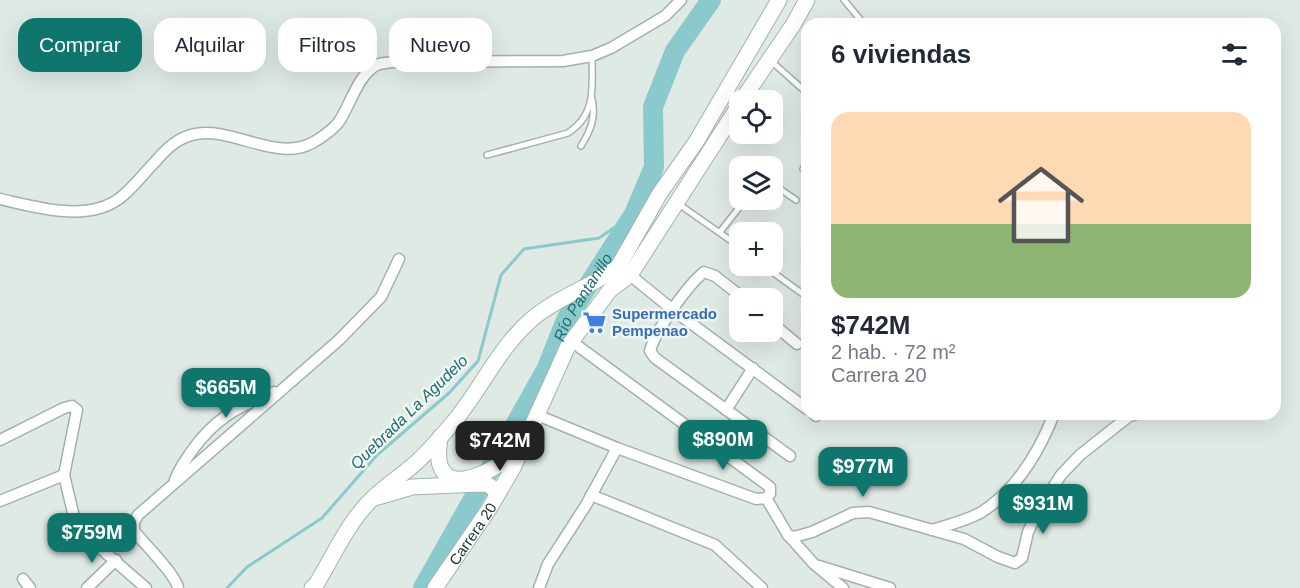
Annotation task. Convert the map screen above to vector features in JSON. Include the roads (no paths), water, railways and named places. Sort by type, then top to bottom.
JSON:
[{"type":"main road","name":"Carrera 20","points":[[624,271],[660,194],[696,142],[779,0]]},
{"type":"main road","name":"Carrera 20","points":[[749,90],[807,0]]},
{"type":"main road","name":"Carrera 20","points":[[435,588],[513,468],[571,341],[605,285],[624,271],[675,202],[729,120]]},
{"type":"main road","points":[[312,588],[345,535],[370,501],[411,467],[453,423],[519,331],[575,290],[605,285]]},
{"type":"main road","points":[[440,437],[439,465],[444,472],[452,478],[465,479],[486,475]]},
{"type":"main road","points":[[370,501],[412,487],[486,475],[524,446]]},
{"type":"main road","points":[[486,475],[497,495]]},
{"type":"street","points":[[0,199],[40,208],[71,211],[100,208],[120,198],[168,148],[180,139],[195,134],[217,133],[267,146],[290,148],[312,144],[337,124],[350,98],[367,74],[378,64],[563,61],[592,56],[611,48],[665,16],[681,0]]},
{"type":"street","points":[[178,588],[178,583],[134,531],[134,522],[138,515],[339,340],[381,297],[399,258]]},
{"type":"street","points":[[624,271],[801,405]]},
{"type":"street","points":[[730,288],[715,276],[704,272],[673,310],[652,342],[650,351],[655,358],[790,456]]},
{"type":"street","points":[[783,332],[797,344]]},
{"type":"street","points":[[537,415],[617,448],[756,499],[766,498],[770,494],[770,487],[571,341]]},
{"type":"street","points":[[726,410],[753,368]]},
{"type":"street","points":[[174,484],[178,472],[203,435],[218,420],[237,407],[284,387]]},
{"type":"street","points":[[0,440],[64,408],[72,406],[77,410],[64,475],[74,517],[93,542],[147,588]]},
{"type":"street","points":[[931,530],[956,523],[980,512],[1015,483],[1039,447],[1051,420]]},
{"type":"street","points":[[788,535],[794,537],[812,532],[853,513],[869,512],[964,538],[1015,563],[1022,558],[1028,532],[1039,509],[1061,475],[1080,455],[1124,420]]},
{"type":"street","points":[[538,588],[548,564],[617,448]]},
{"type":"street","points":[[0,501],[64,475]]},
{"type":"street","points":[[591,495],[715,545],[762,588]]},
{"type":"street","points":[[766,498],[788,535],[814,564],[843,588]]},
{"type":"street","points":[[87,588],[116,560]]},
{"type":"street","points":[[814,564],[890,588]]},
{"type":"lane","points":[[844,0],[859,18]]},
{"type":"lane","points":[[580,146],[589,131],[595,113],[592,98],[592,56]]},
{"type":"lane","points":[[769,60],[801,88]]},
{"type":"lane","points":[[487,155],[568,133],[579,126],[592,98]]},
{"type":"lane","points":[[783,191],[796,200]]},
{"type":"lane","points":[[675,202],[729,239]]},
{"type":"lane","points":[[720,232],[737,210]]},
{"type":"lane","points":[[778,276],[801,293]]},
{"type":"waterway","name":"Río Pantanillo","points":[[423,588],[546,370],[566,320],[634,214],[654,167],[653,107],[675,51],[711,0]]},
{"type":"waterway","name":"Quebrada La Agudelo","points":[[227,588],[247,567],[322,518],[377,455],[449,393],[478,361],[501,275],[524,249],[599,238],[634,214]]},
{"type":"place","name":"Supermercado Pempenao","points":[[594,322]]}]
